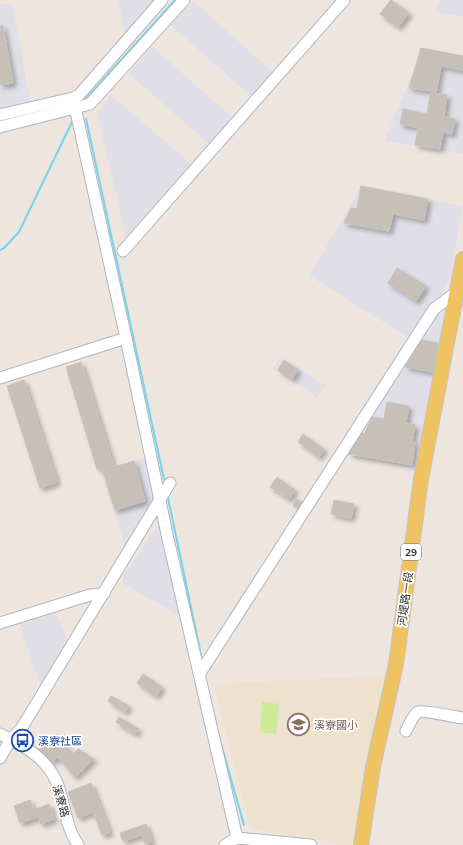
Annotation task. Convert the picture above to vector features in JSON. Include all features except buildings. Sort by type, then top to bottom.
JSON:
[{"type":"main road","name":"河堤路一段","points":[[361,845],[372,767],[396,664],[422,479],[463,259]]},
{"type":"street","points":[[162,0],[79,94],[75,103],[160,499],[236,838]]},
{"type":"street","points":[[0,115],[75,103],[90,104],[184,0]]},
{"type":"street","points":[[123,251],[344,0]]},
{"type":"street","points":[[0,126],[75,103]]},
{"type":"street","points":[[200,673],[434,309],[458,291]]},
{"type":"street","points":[[0,378],[126,338]]},
{"type":"street","points":[[0,758],[11,739],[21,729],[170,483]]},
{"type":"street","points":[[0,623],[90,595],[104,594]]},
{"type":"street","points":[[406,730],[417,712],[423,710],[445,716],[463,718]]},
{"type":"street","name":"溪寮路","points":[[0,734],[28,748],[50,769],[58,784],[69,828],[78,845]]},
{"type":"street","points":[[225,845],[236,838],[311,845]]},
{"type":"shaded area","points":[[118,0],[159,0],[127,37]]},
{"type":"shaded area","points":[[441,0],[463,0],[463,17],[436,12]]},
{"type":"shaded area","points":[[193,1],[274,73],[253,98],[171,25]]},
{"type":"shaded area","points":[[12,3],[31,106],[0,112],[0,5]]},
{"type":"shaded area","points":[[152,47],[234,119],[211,145],[129,74]]},
{"type":"shaded area","points":[[422,50],[463,57],[463,154],[385,141]]},
{"type":"shaded area","points":[[111,95],[193,166],[129,240],[126,236],[98,116],[99,111]]},
{"type":"shaded area","points":[[361,186],[463,206],[449,282],[411,339],[310,276]]},
{"type":"shaded area","points":[[434,314],[444,314],[415,468],[347,456]]},
{"type":"shaded area","points":[[280,358],[325,385],[317,397],[273,369]]},
{"type":"shaded area","points":[[145,458],[157,500],[126,548],[101,472]]},
{"type":"shaded area","points":[[162,519],[183,617],[124,584],[122,578]]},
{"type":"shaded area","points":[[56,613],[67,639],[40,685],[20,625]]},
{"type":"shaded area","name":"溪寮國小","points":[[383,676],[352,845],[251,829],[213,684]]},
{"type":"green space","points":[[262,702],[279,704],[276,734],[260,732]]},
{"type":"waterway","points":[[85,100],[175,0]]},
{"type":"waterway","points":[[86,119],[164,479]]},
{"type":"waterway","points":[[0,250],[4,248],[19,232],[72,122]]},
{"type":"waterway","points":[[168,498],[201,655]]},
{"type":"waterway","points":[[219,737],[244,825]]},
{"type":"place","name":"溪寮國小","points":[[299,725]]},
{"type":"place","name":"溪寮社區","points":[[22,741]]}]
